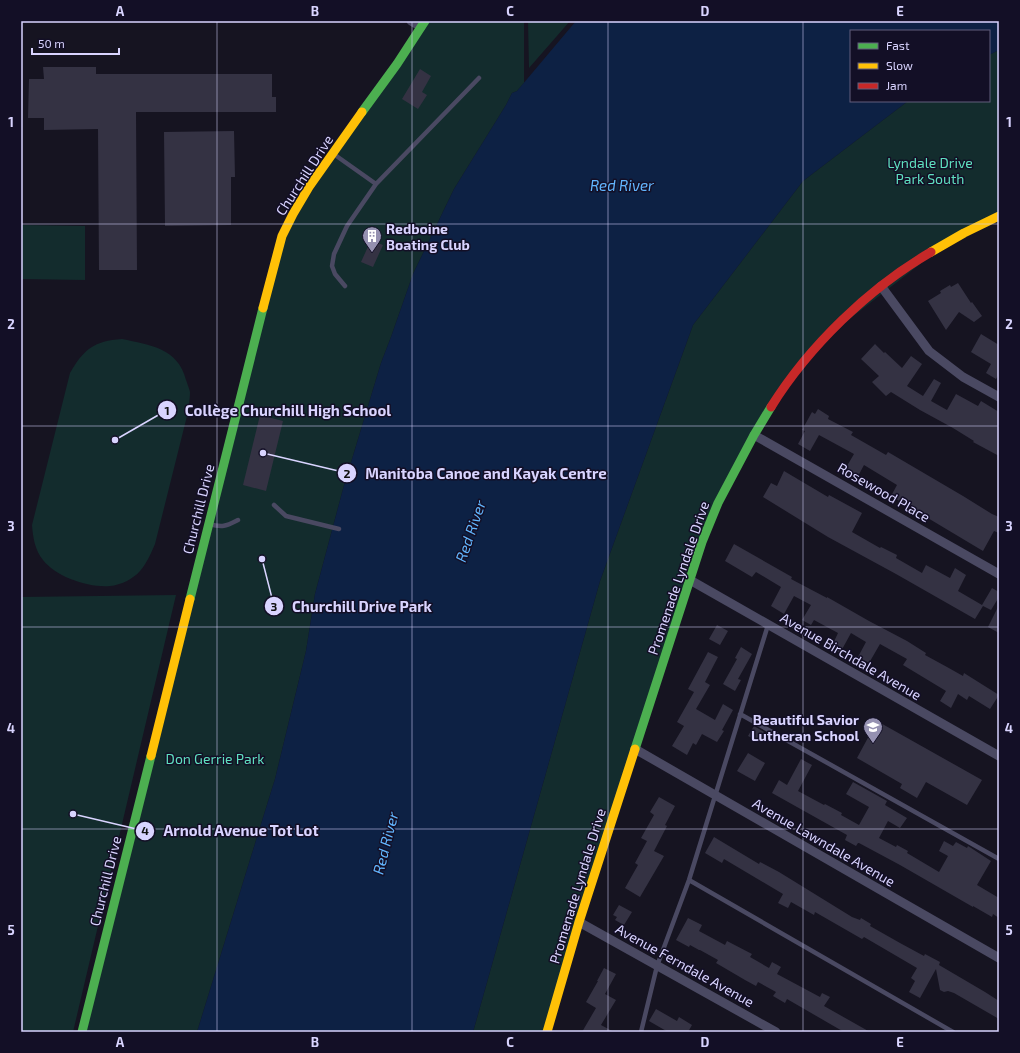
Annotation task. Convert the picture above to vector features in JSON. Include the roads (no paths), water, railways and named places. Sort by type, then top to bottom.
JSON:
[{"type":"street","points":[[411,21],[423,24]]},
{"type":"street","name":"Churchill Drive","points":[[82,1032],[208,524],[282,236],[305,194],[397,64],[423,24]]},
{"type":"street","name":"Promenade Lyndale Drive","points":[[547,1032],[579,922],[702,542],[718,503],[754,435],[778,396],[809,355],[844,318],[881,286],[919,259],[964,233],[999,216]]},
{"type":"street","points":[[881,286],[929,351],[963,377],[999,397]]},
{"type":"street","name":"Rosewood Place","points":[[754,435],[999,574]]},
{"type":"street","name":"Avenue Birchdale Avenue","points":[[690,580],[999,756]]},
{"type":"street","name":"Avenue Lawndale Avenue","points":[[635,749],[999,958]]},
{"type":"street","name":"Avenue Ferndale Avenue","points":[[579,922],[776,1032]]},
{"type":"lane","points":[[345,286],[335,274],[332,266],[334,254],[347,226],[376,184],[479,78]]},
{"type":"lane","points":[[333,154],[376,184]]},
{"type":"lane","points":[[274,506],[286,516],[339,529]]},
{"type":"lane","points":[[208,524],[219,527],[238,520]]},
{"type":"lane","points":[[641,1032],[657,966],[689,880],[768,625]]},
{"type":"lane","points":[[740,714],[999,859]]},
{"type":"lane","points":[[689,880],[953,1032]]},
{"type":"water","name":"Red River","points":[[576,21],[999,21],[999,50],[990,54],[990,30],[850,30],[850,102],[907,102],[803,181],[693,325],[600,581],[473,1032],[197,1032],[275,779],[306,651],[315,594],[343,489],[381,363],[413,274],[454,189],[512,93],[517,91]]},
{"type":"place","name":"Redboine Boating Club","points":[[372,253]]},
{"type":"place","name":"Collège Churchill High School","points":[[115,440]]},
{"type":"place","name":"Manitoba Canoe and Kayak Centre","points":[[263,453]]},
{"type":"place","name":"Churchill Drive Park","points":[[262,559]]},
{"type":"place","name":"Beautiful Savior Lutheran School","points":[[873,744]]},
{"type":"place","name":"Arnold Avenue Tot Lot","points":[[73,814]]},
{"type":"park label","name":"Lyndale Drive Park South","points":[[930,170]]},
{"type":"park label","name":"Don Gerrie Park","points":[[215,758]]}]
